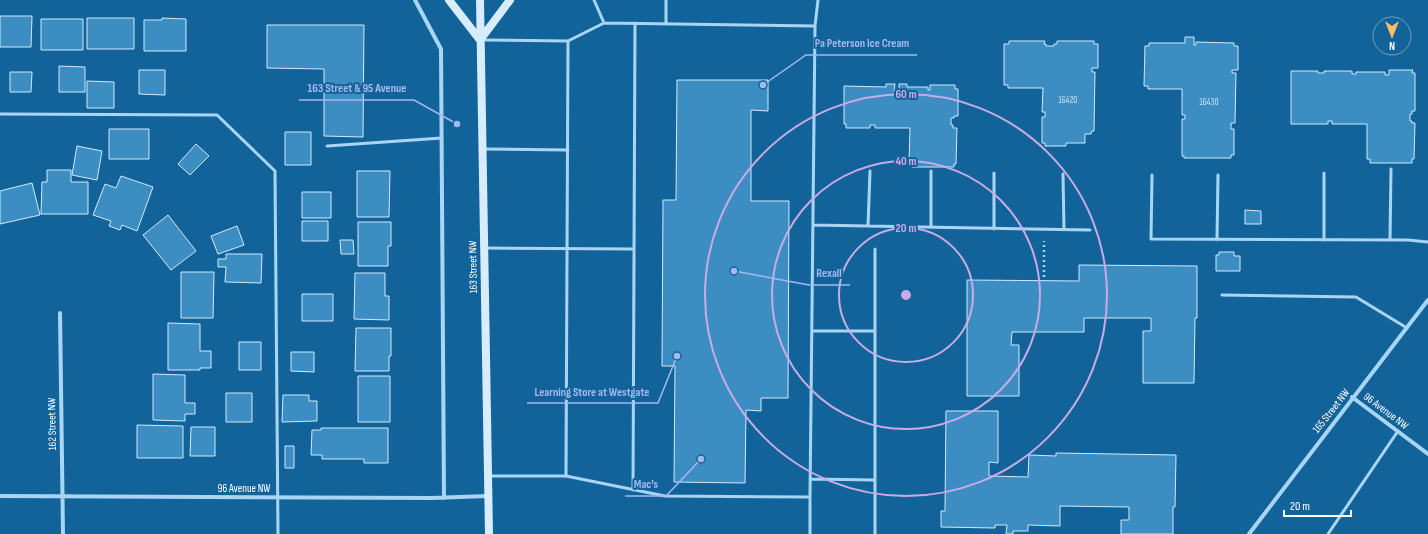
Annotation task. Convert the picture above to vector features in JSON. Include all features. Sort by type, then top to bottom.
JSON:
[{"type":"main road","points":[[449,0],[480,40],[510,0]]},
{"type":"main road","name":"163 Street NW","points":[[480,0],[489,534]]},
{"type":"street","points":[[416,0],[441,49],[444,498]]},
{"type":"street","name":"165 Street NW","points":[[1249,534],[1352,397],[1428,300]]},
{"type":"street","name":"162 Street NW","points":[[60,313],[63,534]]},
{"type":"street","name":"96 Avenue NW","points":[[1352,397],[1428,454]]},
{"type":"street","name":"96 Avenue NW","points":[[0,496],[444,498],[489,496]]},
{"type":"lane","points":[[594,0],[604,23]]},
{"type":"lane","points":[[666,0],[666,24]]},
{"type":"lane","points":[[810,534],[815,26],[818,0]]},
{"type":"lane","points":[[480,40],[568,40],[604,23],[815,26]]},
{"type":"lane","points":[[633,490],[636,23]]},
{"type":"lane","points":[[566,476],[568,40]]},
{"type":"lane","points":[[0,114],[217,115],[275,171],[278,534]]},
{"type":"lane","points":[[327,146],[442,138]]},
{"type":"lane","points":[[482,149],[568,150]]},
{"type":"lane","points":[[1390,240],[1391,169]]},
{"type":"lane","points":[[868,226],[870,171]]},
{"type":"lane","points":[[931,171],[931,227]]},
{"type":"lane","points":[[994,173],[994,229]]},
{"type":"lane","points":[[1324,173],[1324,240]]},
{"type":"lane","points":[[1063,174],[1064,230]]},
{"type":"lane","points":[[1152,175],[1151,239],[1390,240],[1428,242]]},
{"type":"lane","points":[[1217,240],[1218,175]]},
{"type":"lane","points":[[813,225],[1090,230]]},
{"type":"lane","points":[[484,248],[634,249]]},
{"type":"lane","points":[[875,249],[875,534]]},
{"type":"lane","points":[[1222,295],[1356,297],[1407,328]]},
{"type":"lane","points":[[812,331],[875,331]]},
{"type":"lane","points":[[1328,534],[1398,431]]},
{"type":"lane","points":[[488,476],[566,476],[665,496],[810,497]]},
{"type":"lane","points":[[810,479],[875,480]]},
{"type":"path","points":[[1044,230],[1044,277]]},
{"type":"building","points":[[0,16],[32,16],[31,47],[0,47]]},
{"type":"building","points":[[87,18],[134,18],[134,49],[87,49]]},
{"type":"building","points":[[162,18],[186,19],[186,51],[144,51],[144,20],[162,20]]},
{"type":"building","points":[[41,19],[83,19],[83,50],[41,50]]},
{"type":"building","points":[[267,25],[364,25],[363,137],[324,136],[324,69],[267,68]]},
{"type":"building","points":[[1185,37],[1194,37],[1194,45],[1196,45],[1196,42],[1234,43],[1234,46],[1238,46],[1238,70],[1232,70],[1232,73],[1236,73],[1235,123],[1231,123],[1231,129],[1234,129],[1234,155],[1231,155],[1231,158],[1184,158],[1184,156],[1182,156],[1182,119],[1185,119],[1185,115],[1182,115],[1182,89],[1148,89],[1148,86],[1144,86],[1145,46],[1149,46],[1149,43],[1185,43]]},
{"type":"building","points":[[1009,41],[1045,41],[1044,44],[1046,44],[1046,46],[1054,46],[1054,44],[1057,44],[1057,41],[1094,41],[1094,44],[1098,44],[1098,68],[1092,68],[1092,72],[1095,72],[1094,131],[1092,131],[1091,134],[1085,134],[1085,143],[1066,143],[1066,146],[1045,146],[1045,143],[1042,143],[1042,117],[1045,117],[1045,112],[1042,112],[1043,88],[1008,88],[1008,85],[1004,85],[1004,44],[1009,44]]},
{"type":"building","points":[[59,66],[85,67],[85,92],[59,92]]},
{"type":"building","points":[[139,70],[165,70],[165,95],[139,94]]},
{"type":"building","points":[[1389,70],[1413,70],[1412,73],[1415,73],[1415,111],[1412,111],[1412,114],[1410,114],[1410,121],[1415,123],[1414,159],[1412,159],[1412,163],[1370,163],[1370,159],[1367,159],[1367,124],[1332,124],[1332,121],[1328,121],[1328,124],[1291,124],[1291,71],[1318,71],[1318,73],[1324,73],[1324,71],[1352,71],[1352,74],[1356,74],[1356,72],[1385,72],[1385,75],[1389,75]]},
{"type":"building","points":[[10,72],[32,72],[31,92],[10,92]]},
{"type":"building","points":[[677,80],[768,80],[768,111],[751,110],[751,201],[789,201],[788,398],[761,398],[761,411],[746,410],[745,483],[674,482],[675,366],[662,366],[663,200],[676,200]]},
{"type":"building","points":[[87,81],[114,82],[114,108],[87,108]]},
{"type":"building","points":[[886,84],[895,84],[894,91],[899,91],[899,84],[907,84],[907,87],[928,87],[928,90],[930,90],[930,85],[955,85],[955,89],[958,89],[958,116],[951,118],[951,125],[953,125],[953,128],[957,128],[956,164],[954,164],[954,167],[912,167],[912,163],[909,163],[910,128],[875,128],[875,125],[870,125],[870,128],[846,128],[846,124],[844,124],[844,86],[886,87]]},
{"type":"building","points":[[109,129],[149,129],[149,159],[109,159]]},
{"type":"building","points":[[285,132],[311,132],[311,165],[285,165]]},
{"type":"building","points":[[196,144],[209,156],[190,175],[178,164]]},
{"type":"building","points":[[77,146],[102,151],[97,180],[72,175]]},
{"type":"building","points":[[47,170],[71,170],[71,182],[88,182],[88,214],[41,214],[42,182],[47,182]]},
{"type":"building","points":[[357,171],[390,171],[389,217],[357,217]]},
{"type":"building","points":[[121,176],[153,187],[137,231],[122,225],[120,230],[109,226],[111,221],[93,215],[105,184],[116,188]]},
{"type":"building","points":[[32,183],[40,215],[0,224],[0,191]]},
{"type":"building","points":[[302,192],[331,192],[331,218],[302,218]]},
{"type":"building","points":[[1245,210],[1261,211],[1261,224],[1245,224]]},
{"type":"building","points":[[168,215],[196,251],[171,270],[143,235]]},
{"type":"building","points":[[302,221],[328,221],[328,241],[302,241]]},
{"type":"building","points":[[358,222],[391,222],[391,246],[388,246],[388,266],[358,266]]},
{"type":"building","points":[[237,226],[244,245],[218,254],[211,236]]},
{"type":"building","points":[[340,240],[353,240],[354,254],[341,254]]},
{"type":"building","points":[[1219,252],[1234,252],[1234,256],[1240,256],[1240,271],[1216,271],[1216,255],[1219,255]]},
{"type":"building","points":[[226,254],[262,254],[261,283],[225,282],[226,267],[218,267],[218,259],[226,259]]},
{"type":"building","points":[[1079,265],[1197,266],[1197,318],[1195,318],[1194,383],[1143,383],[1143,331],[1151,331],[1151,318],[1084,318],[1084,332],[1012,332],[1011,345],[1019,345],[1019,396],[967,396],[967,280],[1079,281]]},
{"type":"building","points":[[181,272],[214,272],[213,318],[181,318]]},
{"type":"building","points":[[355,273],[385,273],[385,296],[389,296],[389,320],[354,319]]},
{"type":"building","points":[[302,294],[333,294],[333,321],[302,321]]},
{"type":"building","points":[[168,323],[200,324],[200,351],[211,351],[211,368],[200,368],[200,370],[168,370]]},
{"type":"building","points":[[356,328],[391,328],[391,356],[389,356],[389,371],[355,371]]},
{"type":"building","points":[[239,342],[261,342],[261,370],[239,370]]},
{"type":"building","points":[[291,352],[314,352],[314,372],[291,371]]},
{"type":"building","points":[[153,374],[185,375],[185,403],[195,403],[195,414],[185,414],[185,421],[153,420]]},
{"type":"building","points":[[358,376],[390,376],[390,422],[358,422]]},
{"type":"building","points":[[226,393],[252,393],[252,422],[226,422]]},
{"type":"building","points":[[283,395],[309,395],[309,401],[317,401],[317,421],[282,422]]},
{"type":"building","points":[[946,411],[998,411],[998,463],[989,462],[989,476],[1028,477],[1029,455],[1056,456],[1056,453],[1176,455],[1173,534],[1121,534],[1121,520],[1129,520],[1129,507],[1060,506],[1060,526],[1028,525],[1028,531],[1013,531],[1013,534],[1006,534],[1007,525],[995,525],[995,528],[941,527],[941,511],[945,511]]},
{"type":"building","points":[[137,425],[183,426],[183,458],[137,458]]},
{"type":"building","points":[[191,427],[215,427],[215,456],[190,456]]},
{"type":"building","points":[[321,428],[388,428],[388,463],[364,463],[364,459],[322,459],[322,455],[311,455],[312,430],[321,430]]},
{"type":"building","points":[[285,446],[294,446],[294,468],[285,468]]},
{"type":"place","name":"Pa Peterson Ice Cream","points":[[763,85]]},
{"type":"place","name":"163 Street & 95 Avenue","points":[[457,124]]},
{"type":"place","name":"Rexall","points":[[734,271]]},
{"type":"place","name":"Learning Store at Westgate","points":[[677,356]]},
{"type":"place","name":"Mac's","points":[[701,459]]}]
